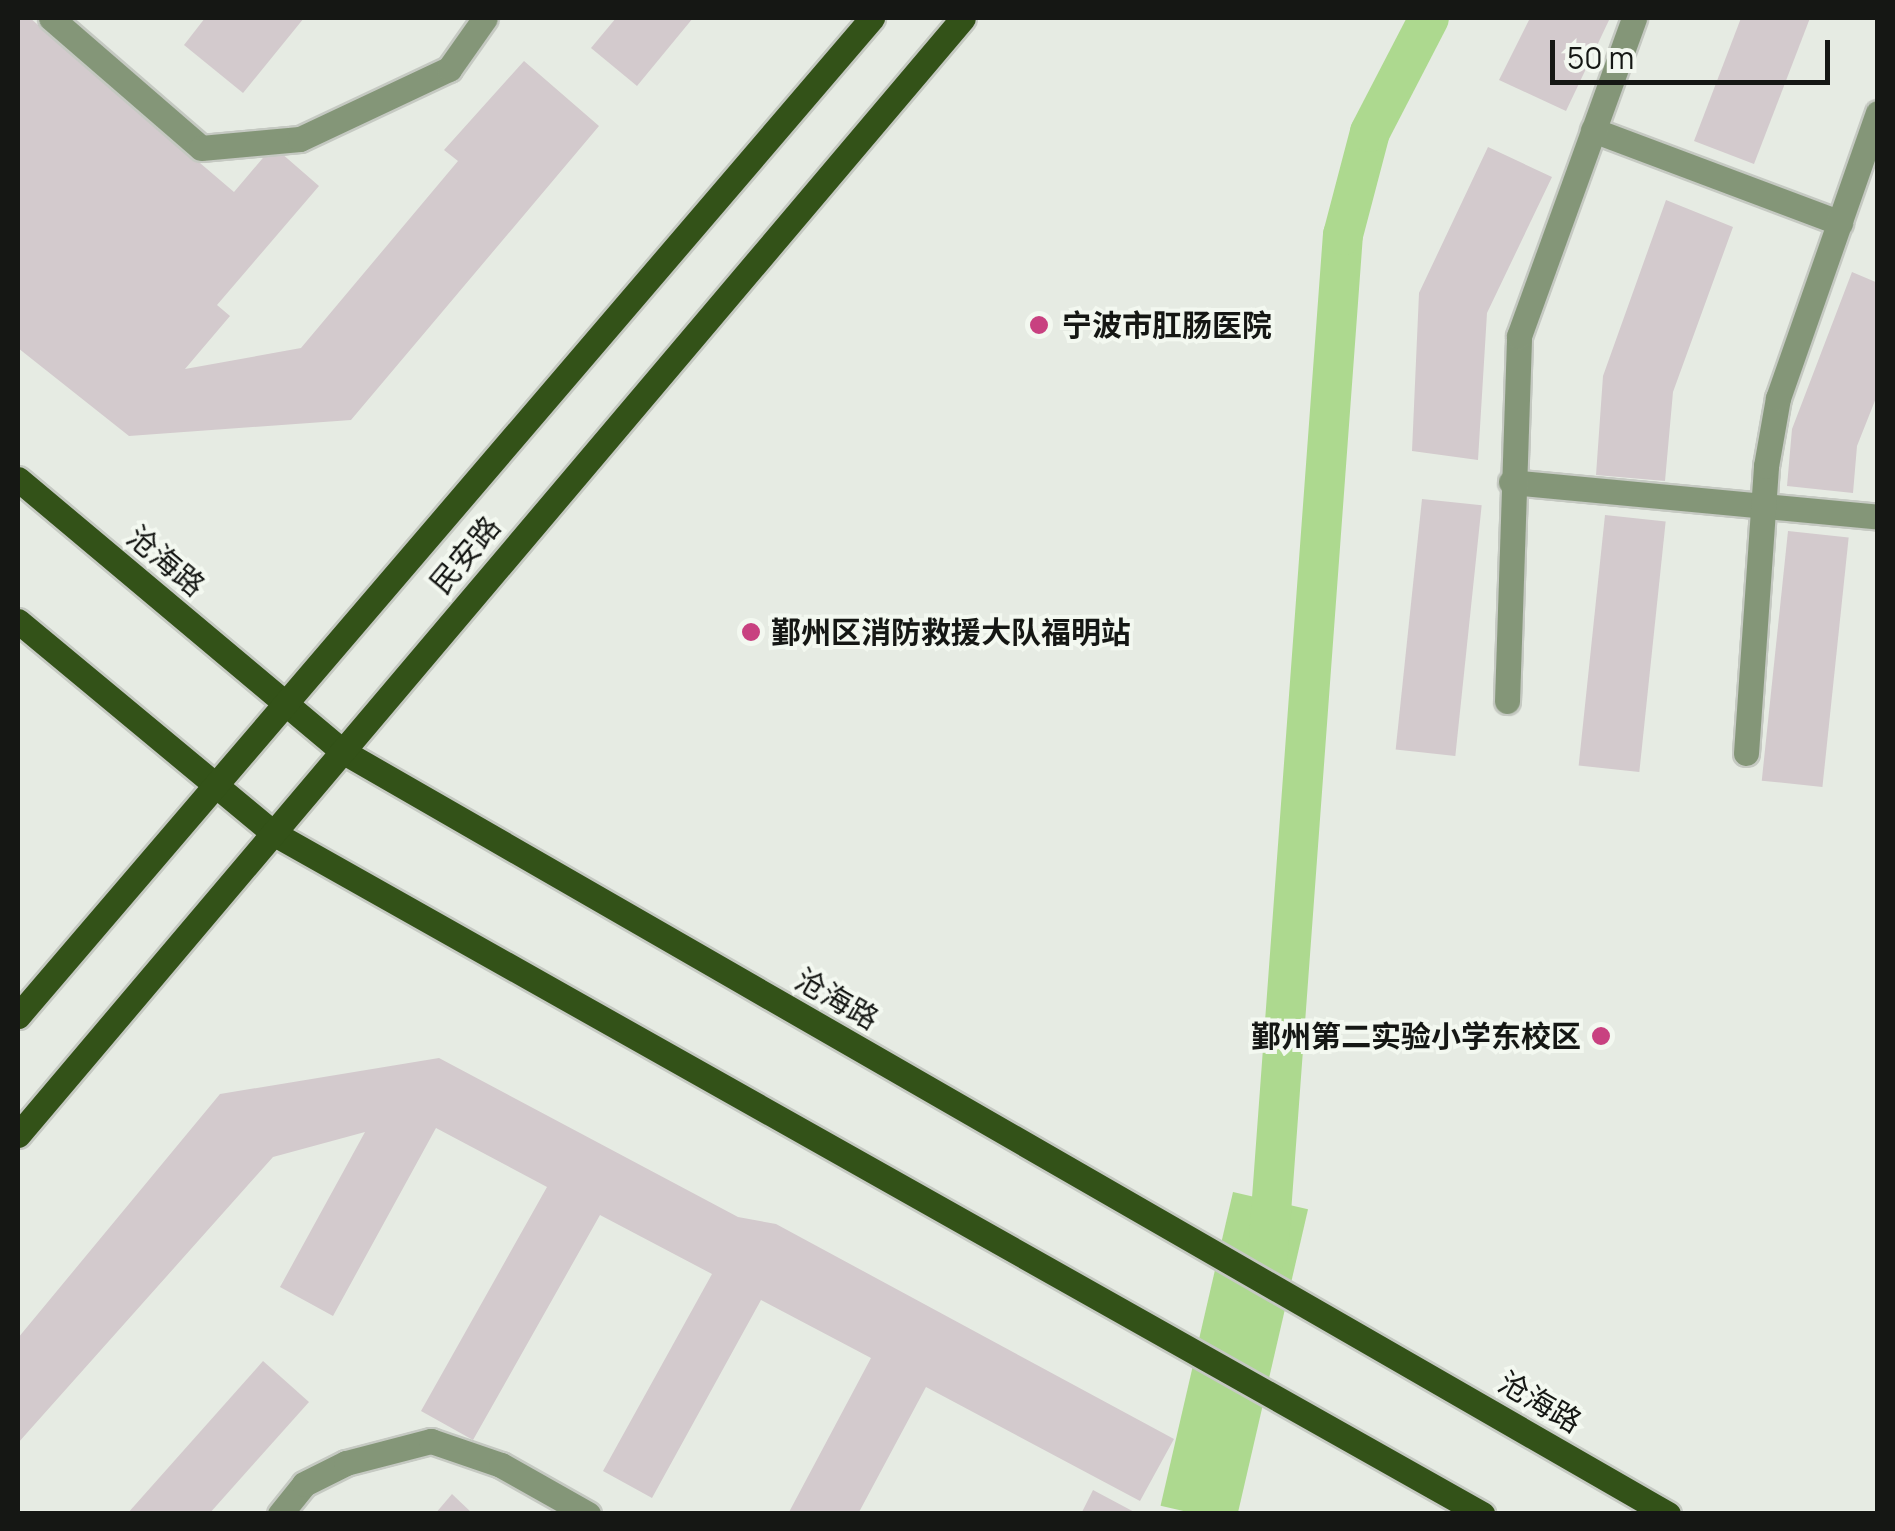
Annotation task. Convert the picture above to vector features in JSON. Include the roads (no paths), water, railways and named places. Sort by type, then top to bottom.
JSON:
[{"type":"main road","name":"民安路","points":[[18,1016],[872,18]]},
{"type":"main road","name":"民安路","points":[[18,1135],[963,18]]},
{"type":"main road","name":"沧海路","points":[[18,479],[342,751],[1668,1514]]},
{"type":"main road","points":[[18,621],[212,788],[273,833],[1482,1514]]},
{"type":"lane","points":[[51,18],[201,148],[300,139],[449,70],[486,18]]},
{"type":"lane","points":[[1507,701],[1511,482],[1519,336],[1634,18]]},
{"type":"lane","points":[[1746,752],[1768,504],[1766,466],[1778,398],[1878,113]]},
{"type":"lane","points":[[1593,130],[1840,223]]},
{"type":"lane","points":[[1511,482],[1878,517]]},
{"type":"lane","points":[[280,1514],[304,1484],[346,1462],[431,1441],[501,1465],[588,1514]]},
{"type":"waterway","points":[[1268,1253],[1343,235],[1370,132],[1429,18]]},
{"type":"place","name":"宁波市肛肠医院","points":[[1039,325]]},
{"type":"place","name":"鄞州区消防救援大队福明站","points":[[751,632]]},
{"type":"place","name":"鄞州第二实验小学东校区","points":[[1601,1036]]}]
